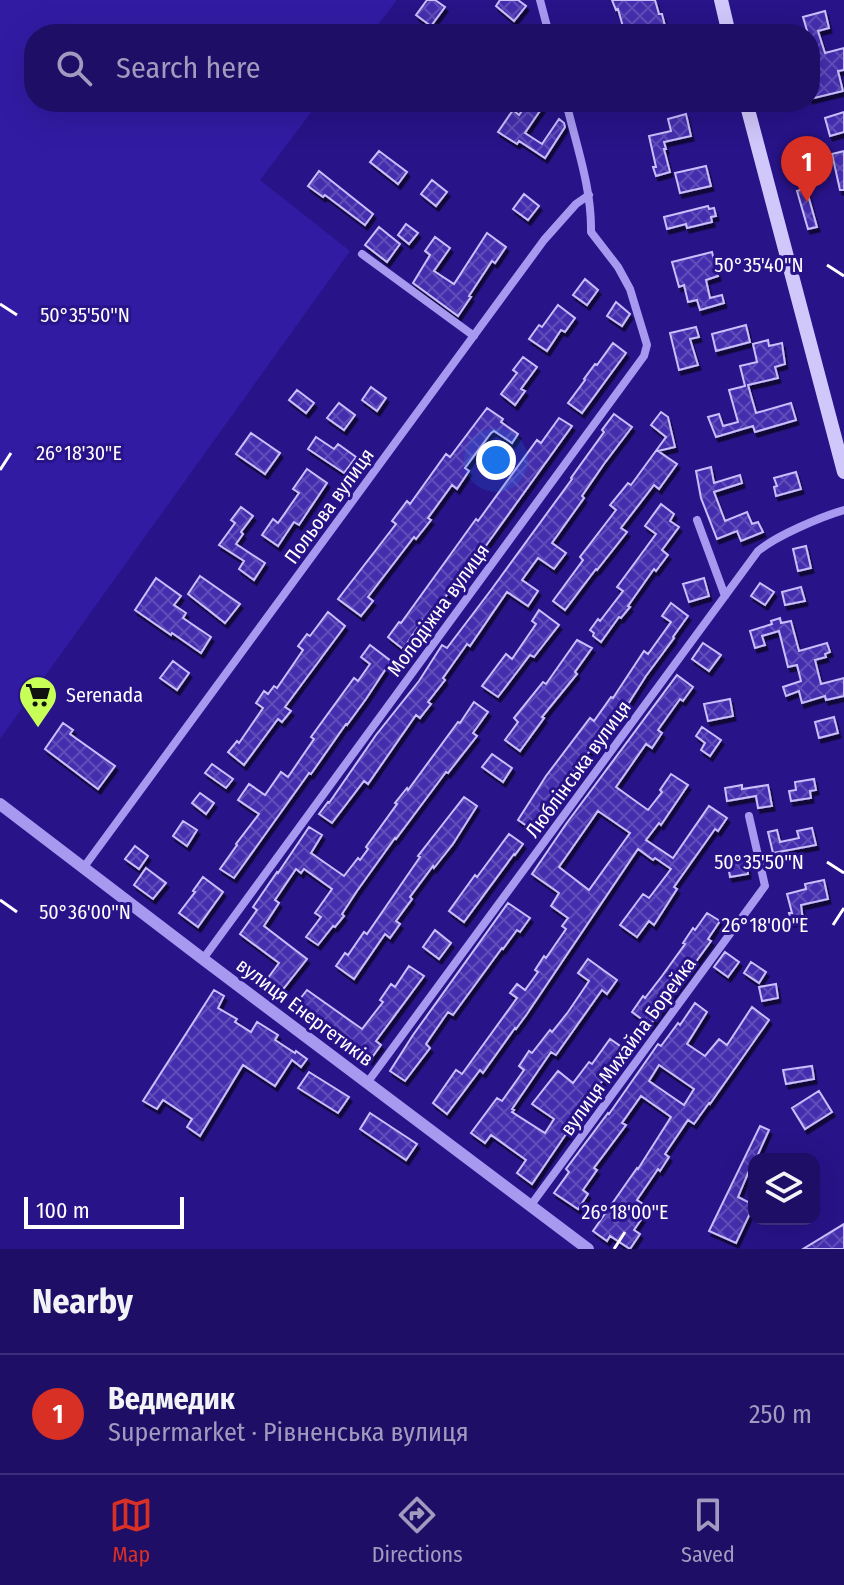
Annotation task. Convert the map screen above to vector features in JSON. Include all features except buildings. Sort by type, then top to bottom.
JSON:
[{"type":"main road","points":[[721,0],[727,24]]},
{"type":"main road","points":[[749,112],[844,472]]},
{"type":"street","points":[[540,0],[546,24]]},
{"type":"street","points":[[568,112],[589,195]]},
{"type":"street","name":"Молодіжна вулиця","points":[[203,959],[644,356],[647,345],[630,289],[618,267],[591,232],[589,195]]},
{"type":"street","name":"Польова вулиця","points":[[84,867],[544,240],[576,204],[589,195]]},
{"type":"street","points":[[362,254],[474,336]]},
{"type":"street","name":"Люблінська вулиця","points":[[367,1083],[758,551],[769,542],[844,510]]},
{"type":"street","points":[[697,520],[725,596]]},
{"type":"street","name":"вулиця Енергетиків","points":[[0,804],[588,1249]]},
{"type":"street","name":"вулиця Михайла Борейка","points":[[531,1205],[765,886],[749,816]]},
{"type":"shaded area","points":[[0,0],[397,0],[379,24],[24,24],[24,112],[311,112],[260,180],[350,251],[0,739]]},
{"type":"place","name":"Ведмедик","points":[[807,202]]},
{"type":"place","name":"Serenada","points":[[38,729]]}]
